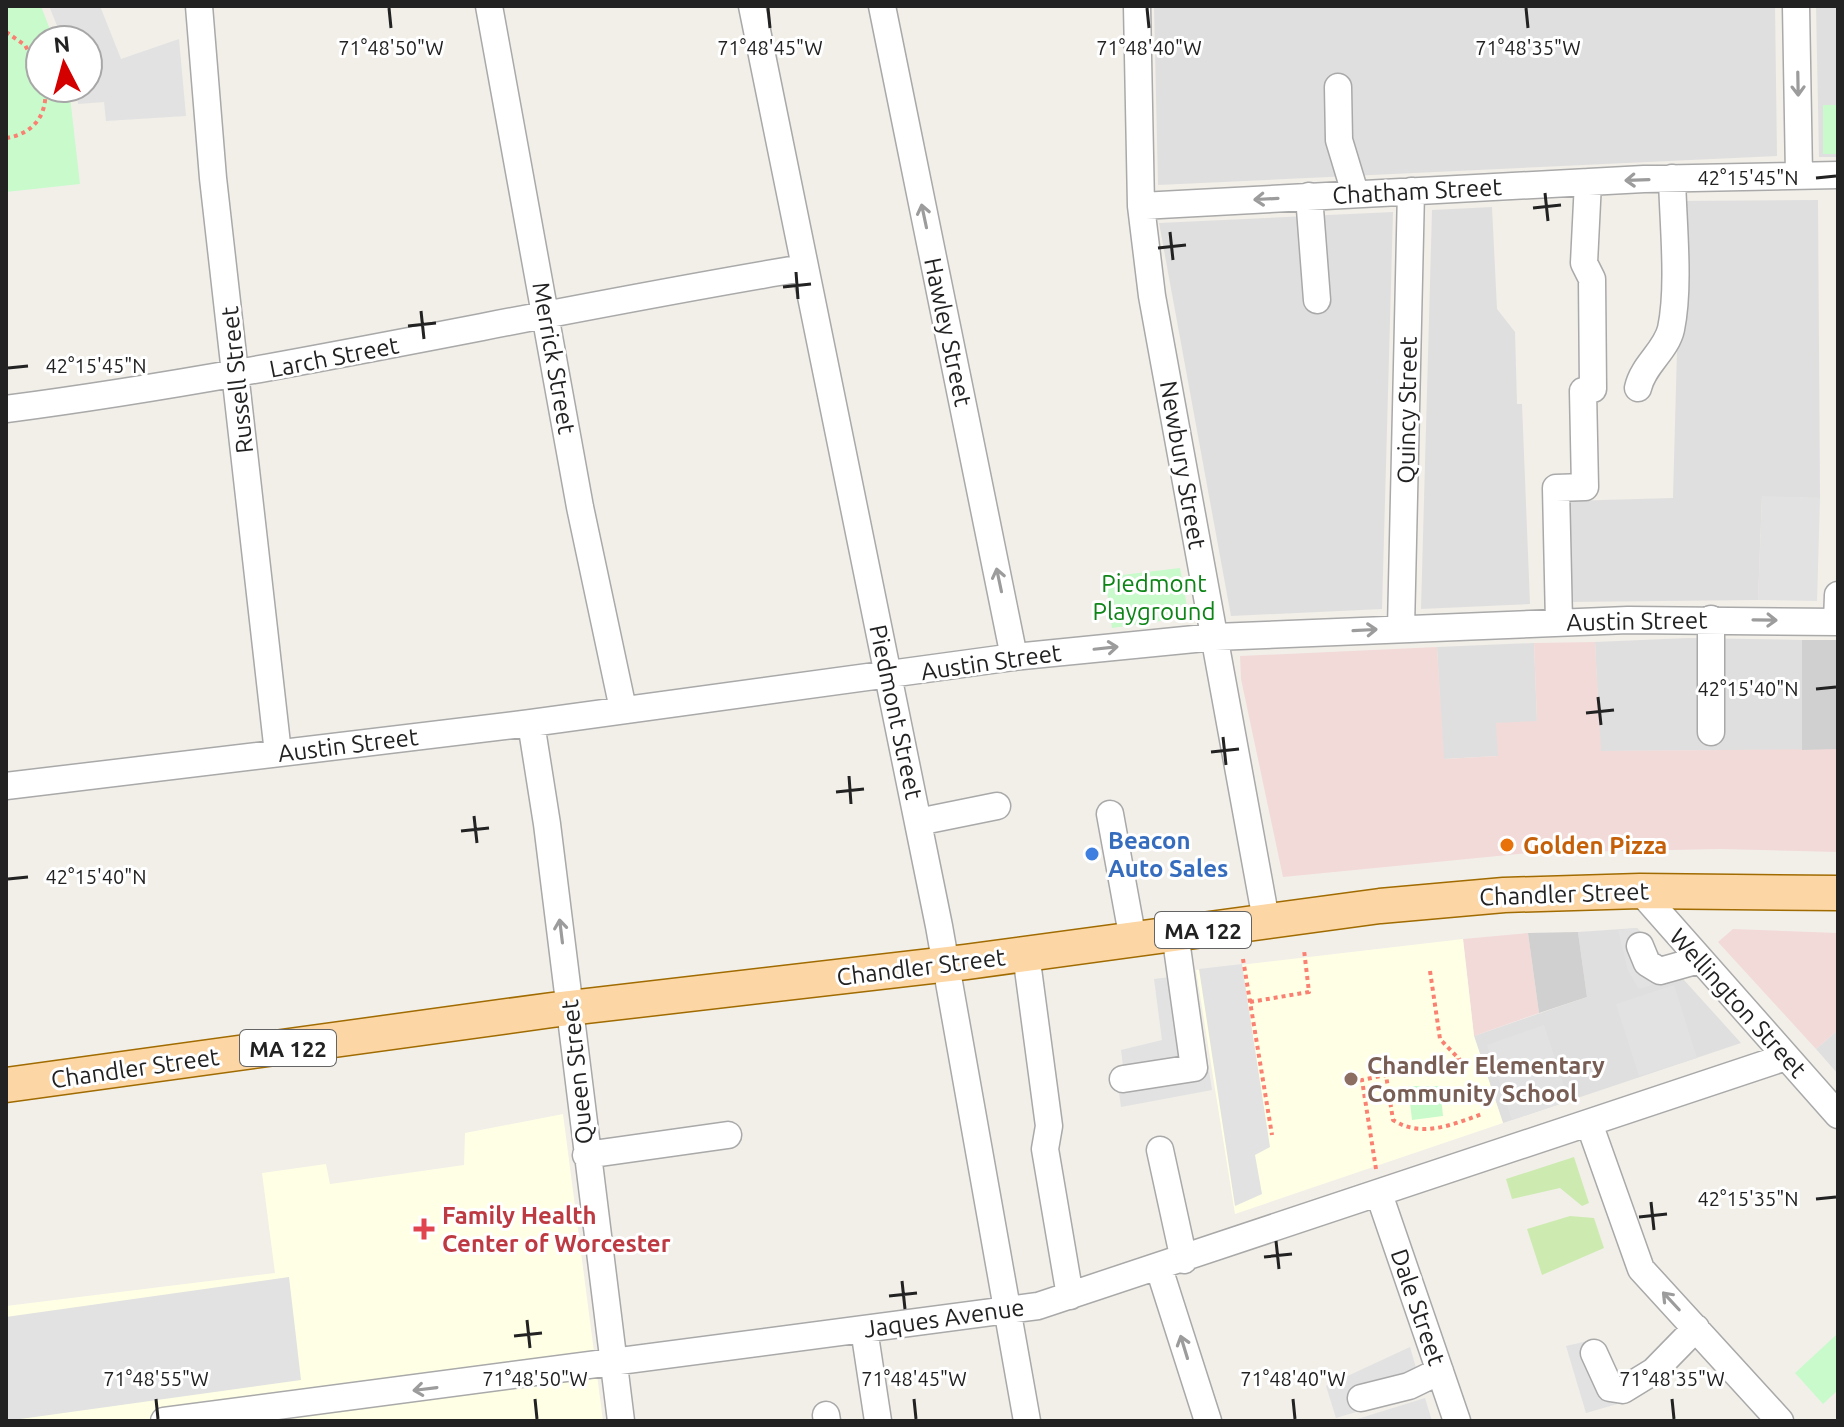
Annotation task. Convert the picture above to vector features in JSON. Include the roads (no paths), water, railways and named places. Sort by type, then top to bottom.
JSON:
[{"type":"main road","name":"Chandler Street","points":[[6,1085],[570,1008],[1026,954],[1266,920],[1504,895],[1640,891],[1838,893]]},
{"type":"street","name":"Russell Street","points":[[199,6],[213,178],[238,376],[278,753]]},
{"type":"street","name":"Merrick Street","points":[[489,6],[580,507],[623,709]]},
{"type":"street","name":"Piedmont Street","points":[[752,6],[946,964],[1027,1421]]},
{"type":"street","name":"Hawley Street","points":[[882,6],[1014,657]]},
{"type":"street","name":"Newbury Street","points":[[1137,6],[1141,206],[1152,296],[1266,920]]},
{"type":"street","points":[[1796,6],[1799,175]]},
{"type":"street","points":[[1338,87],[1339,140],[1355,193]]},
{"type":"street","name":"Chatham Street","points":[[1141,206],[1672,178],[1838,175]]},
{"type":"street","points":[[1638,388],[1641,373],[1671,331],[1674,252],[1672,178]]},
{"type":"street","points":[[1559,622],[1556,488],[1585,487],[1583,391],[1593,389],[1592,279],[1584,263],[1588,182]]},
{"type":"street","name":"Quincy Street","points":[[1401,628],[1411,191]]},
{"type":"street","points":[[1309,196],[1317,300]]},
{"type":"street","name":"Larch Street","points":[[6,409],[238,376],[547,314],[803,268]]},
{"type":"street","points":[[1838,595],[1838,622]]},
{"type":"street","name":"Austin Street","points":[[6,786],[531,723],[1014,657],[1215,637],[1559,622],[1711,619],[1838,622]]},
{"type":"street","points":[[1711,619],[1711,732]]},
{"type":"street","name":"Queen Street","points":[[531,723],[621,1421]]},
{"type":"street","points":[[918,822],[997,806]]},
{"type":"street","points":[[1110,814],[1133,940]]},
{"type":"street","name":"Wellington Street","points":[[1640,891],[1838,1115]]},
{"type":"street","points":[[1123,1079],[1194,1068],[1175,933]]},
{"type":"street","points":[[1640,946],[1647,963],[1660,971],[1699,960]]},
{"type":"street","points":[[1026,954],[1049,1126],[1045,1149],[1070,1296]]},
{"type":"street","name":"Jaques Avenue","points":[[164,1421],[1006,1312],[1070,1296],[1172,1264],[1378,1182],[1589,1123],[1786,1057]]},
{"type":"street","points":[[1589,1123],[1641,1269],[1780,1421]]},
{"type":"street","points":[[586,1155],[728,1135]]},
{"type":"street","points":[[1160,1150],[1172,1264],[1208,1421]]},
{"type":"street","name":"Dale Street","points":[[1378,1182],[1453,1420]]},
{"type":"street","points":[[1594,1353],[1610,1388],[1623,1390],[1654,1371],[1696,1328]]},
{"type":"street","points":[[864,1329],[878,1421]]},
{"type":"street","points":[[1361,1398],[1409,1386],[1440,1371]]},
{"type":"place","name":"Golden Pizza","points":[[1507,845]]},
{"type":"place","name":"Beacon Auto Sales","points":[[1092,854]]},
{"type":"place","name":"Chandler Elementary Community School","points":[[1351,1079]]},
{"type":"place","name":"Family Health Center of Worcester","points":[[424,1229]]},
{"type":"park label","name":"Piedmont Playground","points":[[1154,597]]}]
